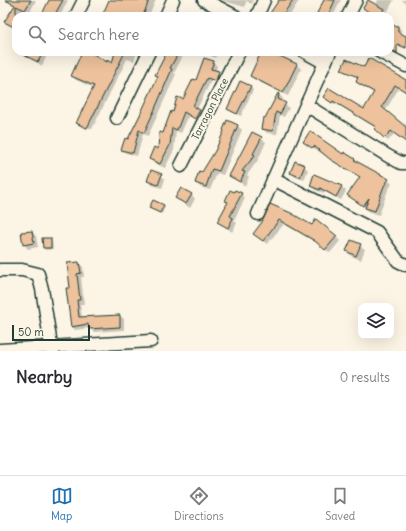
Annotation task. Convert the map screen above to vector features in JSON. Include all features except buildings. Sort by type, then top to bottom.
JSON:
[{"type":"street","points":[[78,12],[84,0]]},
{"type":"street","points":[[168,12],[173,0]]},
{"type":"street","points":[[204,0],[227,12]]},
{"type":"street","points":[[259,12],[264,0]]},
{"type":"street","points":[[350,12],[356,0]]},
{"type":"street","points":[[117,118],[147,56]]},
{"type":"street","name":"Tarragon Place","points":[[181,166],[237,56]]},
{"type":"street","points":[[387,56],[406,66]]},
{"type":"street","points":[[258,214],[327,58]]},
{"type":"street","points":[[306,105],[388,156],[401,163],[406,163]]},
{"type":"street","points":[[273,179],[377,232],[398,260],[406,265]]},
{"type":"street","points":[[0,270],[22,270],[38,274],[52,348]]},
{"type":"street","points":[[0,350],[151,341]]}]
